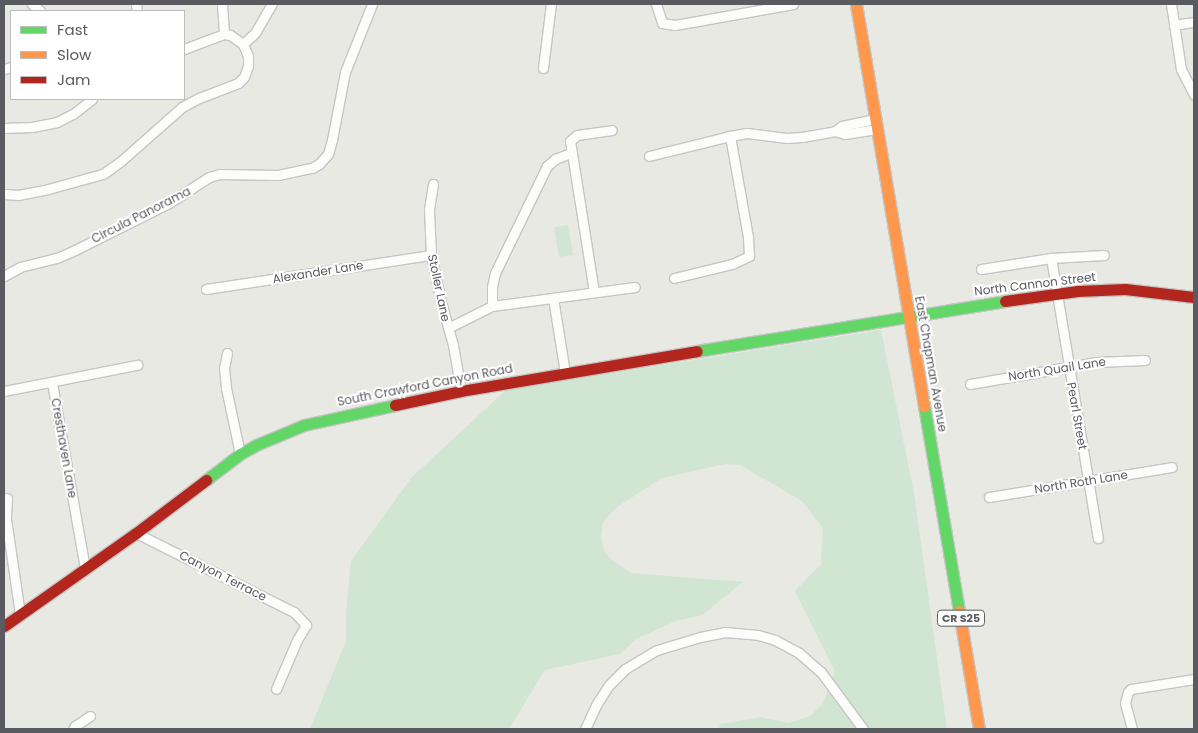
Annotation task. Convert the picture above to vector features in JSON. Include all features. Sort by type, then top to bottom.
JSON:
[{"type":"main road","name":"East Chapman Avenue","points":[[856,4],[979,729]]},
{"type":"main road","name":"North Cannon Street","points":[[909,316],[1057,293],[1125,289],[1194,297]]},
{"type":"main road","name":"South Crawford Canyon Road","points":[[4,626],[136,533],[240,454],[256,445],[304,425],[461,391],[909,316]]},
{"type":"street","points":[[222,4],[224,34]]},
{"type":"street","points":[[244,44],[256,33],[272,4]]},
{"type":"street","name":"Circula Panorama","points":[[4,276],[20,267],[57,258],[75,250],[169,203],[209,176],[220,174],[278,175],[312,168],[319,164],[328,154],[345,72],[372,4]]},
{"type":"street","points":[[543,68],[551,4]]},
{"type":"street","points":[[656,4],[662,23],[675,24],[793,4]]},
{"type":"street","points":[[1171,4],[1182,69],[1194,95]]},
{"type":"street","points":[[1174,26],[1194,22]]},
{"type":"street","points":[[4,194],[18,195],[82,181],[110,170],[182,107],[238,82],[244,77],[248,66],[248,56],[244,44],[230,35],[224,34],[185,49]]},
{"type":"street","points":[[4,128],[32,127],[57,122],[74,114],[91,100]]},
{"type":"street","points":[[649,156],[747,133],[787,138],[835,131],[842,126],[877,124]]},
{"type":"street","points":[[594,292],[571,153],[572,138],[612,130]]},
{"type":"street","points":[[674,278],[732,264],[749,256],[748,237],[730,136]]},
{"type":"street","points":[[492,306],[492,287],[495,273],[547,166],[571,153]]},
{"type":"street","name":"Stoller Lane","points":[[433,184],[429,209],[431,255],[461,391]]},
{"type":"street","name":"Alexander Lane","points":[[206,289],[431,255]]},
{"type":"street","points":[[981,269],[1051,258],[1104,255]]},
{"type":"street","name":"Pearl Street","points":[[1051,258],[1098,538]]},
{"type":"street","points":[[448,328],[492,306],[635,287]]},
{"type":"street","points":[[553,298],[565,373]]},
{"type":"street","points":[[227,353],[224,368],[226,388],[240,454]]},
{"type":"street","name":"North Quail Lane","points":[[970,384],[1097,362],[1145,360]]},
{"type":"street","name":"Cresthaven Lane","points":[[85,569],[52,382],[137,365]]},
{"type":"street","points":[[4,391],[52,382]]},
{"type":"street","name":"North Roth Lane","points":[[989,497],[1172,467]]},
{"type":"street","points":[[7,498],[6,520],[20,614]]},
{"type":"street","name":"Canyon Terrace","points":[[136,533],[294,612],[306,625],[297,640],[276,689]]},
{"type":"street","points":[[585,729],[596,705],[609,685],[642,657],[700,636],[725,632],[758,635],[775,640],[800,653],[821,672],[863,729]]},
{"type":"street","points":[[1132,729],[1125,703],[1128,692],[1131,689],[1194,678]]},
{"type":"street","points":[[73,729],[90,716]]},
{"type":"green space","points":[[568,225],[573,255],[559,257],[554,227]]},
{"type":"green space","points":[[881,330],[914,493],[947,729],[719,729],[720,724],[761,717],[789,723],[810,716],[823,703],[835,671],[795,591],[821,564],[823,528],[802,501],[740,465],[725,464],[662,478],[617,507],[603,522],[601,537],[604,551],[612,560],[631,573],[743,582],[702,615],[676,621],[636,639],[620,654],[545,670],[509,729],[310,729],[346,641],[346,611],[351,561],[412,477],[506,390]]},
{"type":"traffic: fast","points":[[697,351],[1005,301]]},
{"type":"traffic: fast","points":[[206,480],[240,454],[256,445],[304,425],[395,405]]},
{"type":"traffic: fast","points":[[924,406],[959,611]]},
{"type":"traffic: slow","points":[[856,4],[924,406]]},
{"type":"traffic: slow","points":[[959,611],[979,729]]},
{"type":"traffic: jam","points":[[1005,301],[1077,291],[1125,289],[1194,297]]},
{"type":"traffic: jam","points":[[395,405],[461,391],[697,351]]},
{"type":"traffic: jam","points":[[4,626],[136,533],[206,480]]}]
